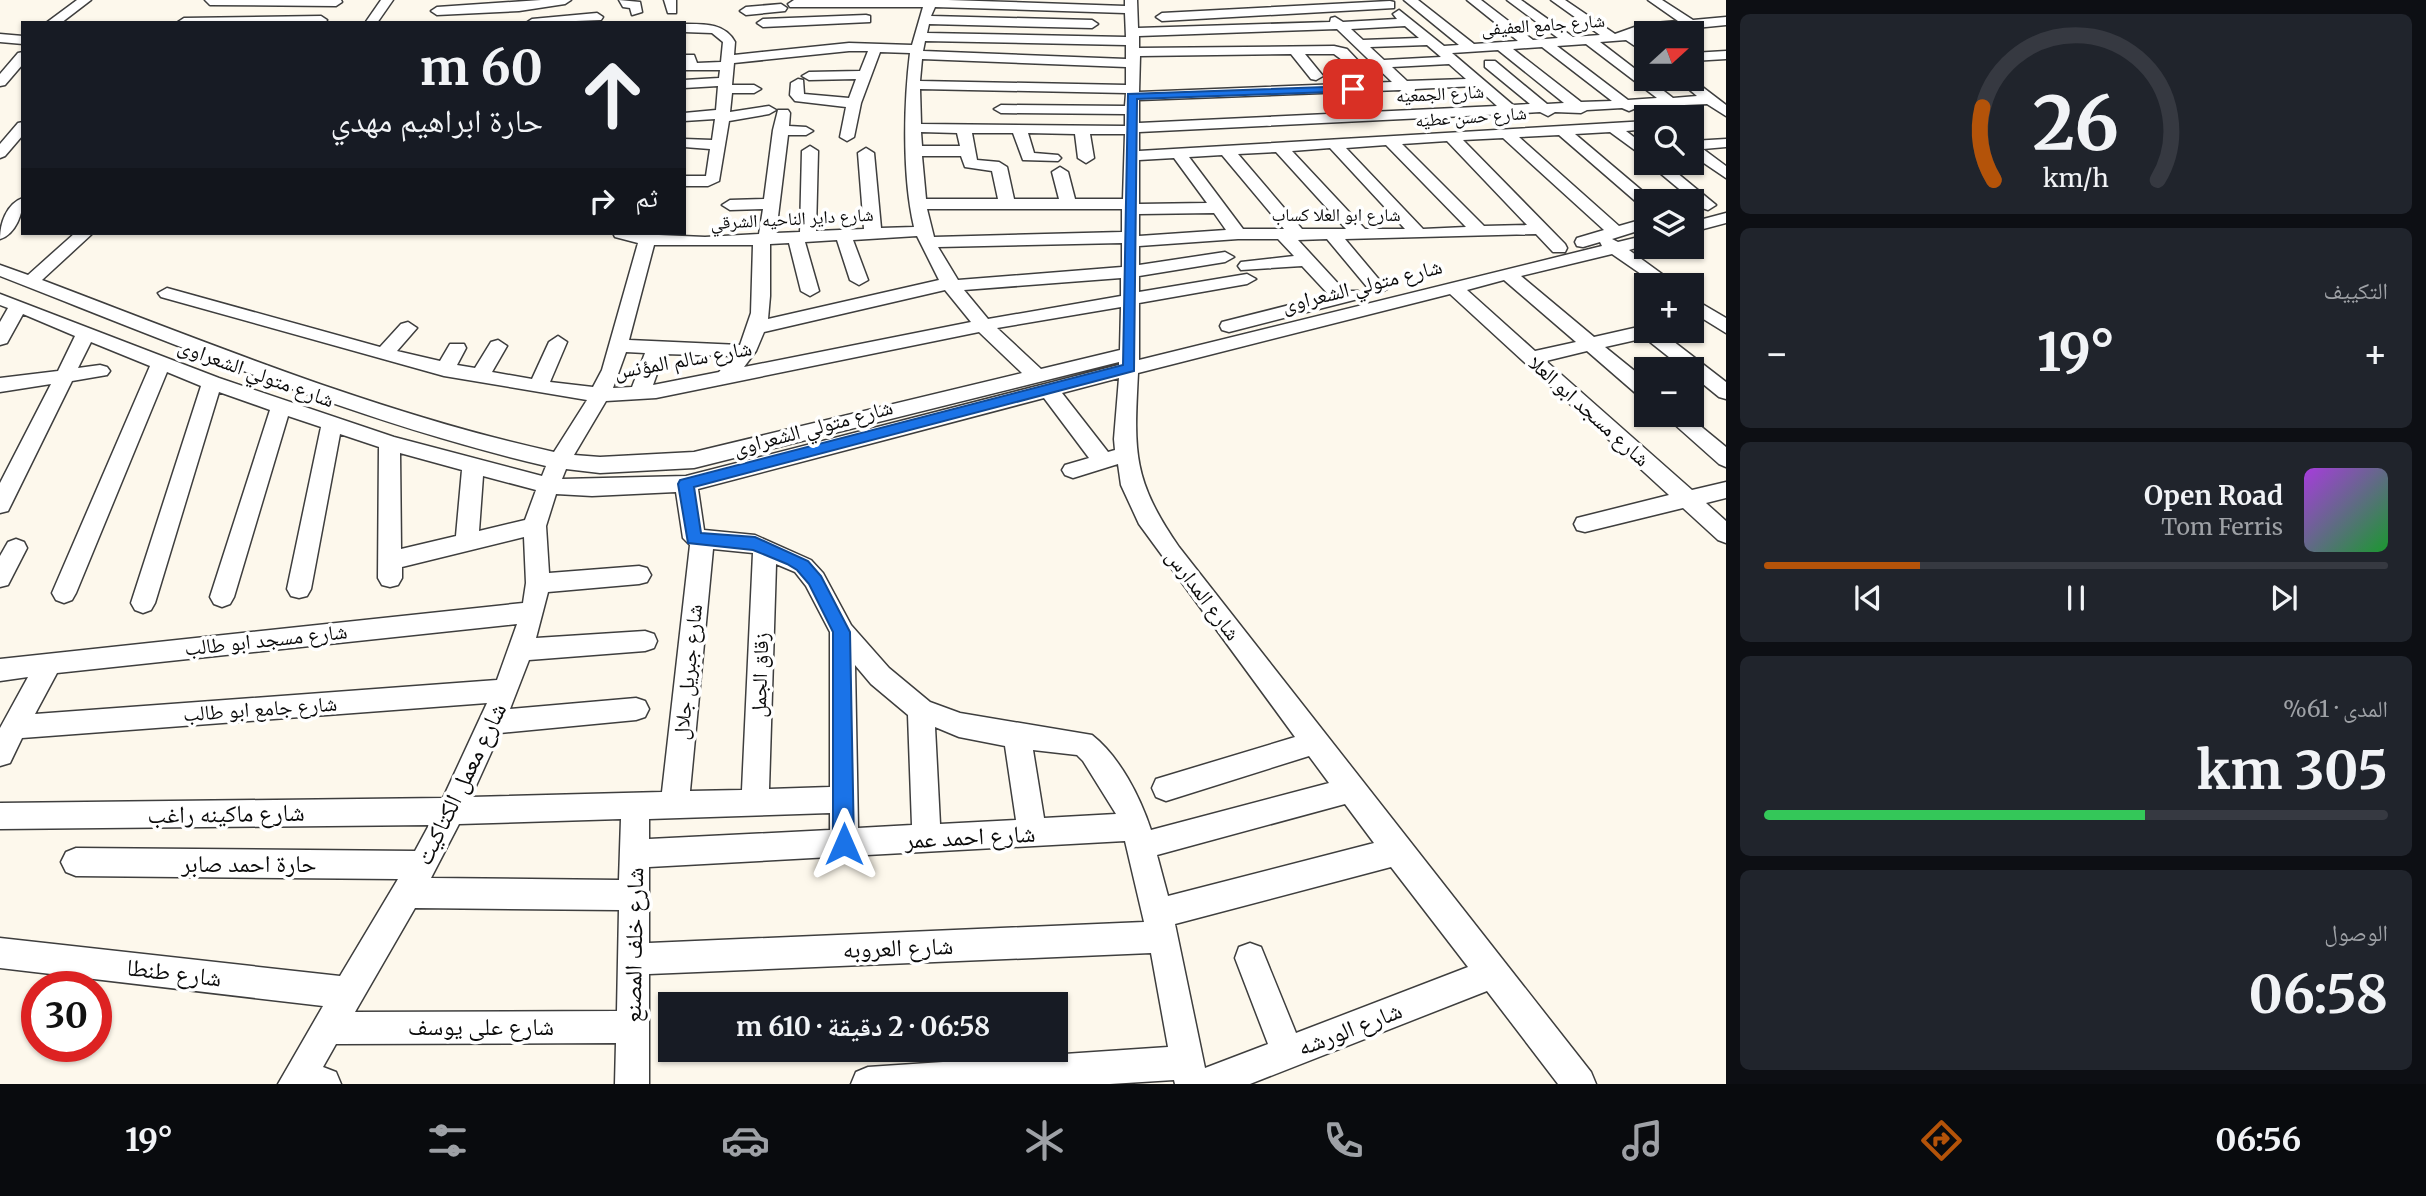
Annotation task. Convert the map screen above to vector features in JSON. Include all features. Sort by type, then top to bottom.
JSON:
[{"type":"street","points":[[55,21],[85,0]]},
{"type":"street","points":[[184,21],[210,0],[336,1]]},
{"type":"street","points":[[372,21],[387,0]]},
{"type":"street","points":[[438,11],[562,0]]},
{"type":"street","points":[[625,0],[627,4],[636,5],[636,12]]},
{"type":"street","points":[[1410,0],[1471,48]]},
{"type":"street","points":[[1473,0],[1634,112]]},
{"type":"street","points":[[1513,0],[1571,41]]},
{"type":"street","points":[[1557,0],[1613,38]]},
{"type":"street","points":[[1654,0],[1686,21]]},
{"type":"street","points":[[321,21],[336,1]]},
{"type":"street","points":[[917,47],[1387,3],[1535,132]]},
{"type":"street","points":[[512,5],[524,21]]},
{"type":"street","points":[[725,34],[743,18],[795,9],[924,12],[1128,29],[1230,31],[1409,22]]},
{"type":"street","points":[[795,9],[793,35],[804,53]]},
{"type":"street","points":[[767,30],[795,9],[873,19]]},
{"type":"street","points":[[1322,9],[1432,113],[1559,248]]},
{"type":"street","points":[[700,12],[704,28]]},
{"type":"street","points":[[924,12],[1128,29],[1245,51],[1338,50],[1357,67]]},
{"type":"street","points":[[924,12],[912,85],[919,204],[926,237],[951,284],[984,326],[1043,382],[1114,458],[1073,470]]},
{"type":"street","points":[[554,21],[597,17]]},
{"type":"street","name":"شارع جامع العفيفى","points":[[1704,22],[1726,21]]},
{"type":"street","points":[[1707,22],[1726,35]]},
{"type":"street","points":[[686,28],[704,28],[725,34],[729,42],[719,145],[713,178],[708,181],[686,181]]},
{"type":"street","points":[[691,50],[689,65],[692,68],[727,63],[765,64],[804,53],[855,47],[917,47],[1128,29]]},
{"type":"street","name":"شارع المدارس","points":[[1128,29],[1131,111],[1129,360],[1114,458],[1132,485],[1147,519],[1314,743],[1579,1084]]},
{"type":"street","name":"شارع جامع العفيفى","points":[[1360,44],[1471,48],[1613,38],[1625,30],[1634,29]]},
{"type":"street","points":[[1625,30],[1634,38]]},
{"type":"street","points":[[1230,31],[1245,51]]},
{"type":"street","points":[[1473,31],[1634,146]]},
{"type":"street","points":[[847,137],[864,75],[891,35]]},
{"type":"street","points":[[0,38],[21,40]]},
{"type":"street","points":[[1589,40],[1670,102],[1705,119],[1713,93],[1704,89]]},
{"type":"street","points":[[1294,51],[1316,76]]},
{"type":"street","points":[[1704,52],[1726,55]]},
{"type":"street","points":[[0,82],[21,58]]},
{"type":"street","points":[[1380,64],[1453,60]]},
{"type":"street","points":[[1490,64],[1634,191]]},
{"type":"street","points":[[1054,67],[1057,88]]},
{"type":"street","points":[[1006,68],[1006,87]]},
{"type":"street","points":[[855,103],[800,98],[804,79],[864,75]]},
{"type":"street","points":[[912,85],[956,92],[981,80],[1006,87],[1057,88],[1131,111]]},
{"type":"street","points":[[1001,109],[1131,111],[1404,86],[1478,82]]},
{"type":"street","points":[[686,84],[724,89],[749,102],[776,111],[780,130],[764,239],[759,327],[747,351],[726,376]]},
{"type":"street","points":[[692,98],[724,89]]},
{"type":"street","name":"شارع الجمعيه","points":[[1131,111],[1432,113],[1670,102],[1713,93]]},
{"type":"street","points":[[686,127],[722,119],[749,102]]},
{"type":"street","points":[[914,128],[1082,130],[1131,111]]},
{"type":"street","points":[[686,117],[722,119]]},
{"type":"street","name":"شارع حسن عطيه","points":[[1130,156],[1454,138],[1634,124]]},
{"type":"street","points":[[964,129],[971,158]]},
{"type":"street","points":[[1019,129],[1028,157],[1057,165],[1068,204]]},
{"type":"street","points":[[780,130],[806,131]]},
{"type":"street","points":[[1082,130],[1086,158]]},
{"type":"street","points":[[1507,134],[1611,239],[1653,273]]},
{"type":"street","points":[[0,153],[17,140]]},
{"type":"street","points":[[1390,141],[1479,232]]},
{"type":"street","points":[[686,143],[719,145]]},
{"type":"street","points":[[1704,146],[1726,143]]},
{"type":"street","points":[[1335,145],[1419,234]]},
{"type":"street","points":[[1281,148],[1360,234]]},
{"type":"street","points":[[810,151],[802,237],[810,291]]},
{"type":"street","points":[[915,151],[971,158],[999,167],[1007,204]]},
{"type":"street","points":[[1227,151],[1307,260],[1341,298]]},
{"type":"street","points":[[866,153],[873,234]]},
{"type":"street","points":[[1178,153],[1238,233]]},
{"type":"street","points":[[1704,156],[1726,173]]},
{"type":"street","points":[[1668,175],[1682,189]]},
{"type":"street","points":[[1704,206],[1726,199]]},
{"type":"street","points":[[919,204],[1219,208]]},
{"type":"street","points":[[730,205],[771,205]]},
{"type":"street","points":[[0,234],[21,206]]},
{"type":"street","points":[[1704,224],[1726,218]]},
{"type":"street","name":"شارع ابو العلا كساب","points":[[1130,239],[1238,233],[1419,234],[1541,229]]},
{"type":"street","name":"شارع متولي الشعراوى","points":[[0,270],[302,386],[476,442],[592,488],[686,484],[1129,360],[1507,274],[1634,229]]},
{"type":"street","name":"شارع داير الناحيه الشرقي","points":[[628,235],[647,240],[705,242],[873,234],[1130,239]]},
{"type":"street","points":[[1333,234],[1378,289]]},
{"type":"street","points":[[30,282],[83,235]]},
{"type":"street","points":[[843,235],[859,280]]},
{"type":"street","name":"شارع متولي الشعراوى","points":[[1129,360],[1378,289],[1559,248],[1611,239],[1634,240]]},
{"type":"street","name":"شارع معمل الكتاكيت","points":[[305,1083],[329,1028],[451,811],[506,690],[533,612],[538,583],[534,526],[555,473],[600,396],[612,369],[647,240]]},
{"type":"street","points":[[759,327],[951,284],[1130,272],[1225,257]]},
{"type":"street","name":"شارع سالم المؤنس","points":[[167,293],[444,370],[600,396],[640,393],[984,326],[1130,301],[1307,260]]},
{"type":"street","points":[[1507,274],[1634,381]]},
{"type":"street","name":"شارع مسجد ابو العلا","points":[[1453,287],[1726,534]]},
{"type":"street","points":[[0,339],[9,302]]},
{"type":"street","name":"شارع متولي الشعراوى","points":[[9,302],[212,383],[388,443],[473,467],[555,473],[600,465],[695,460],[1043,382]]},
{"type":"street","points":[[1704,311],[1719,322]]},
{"type":"street","points":[[383,355],[408,328]]},
{"type":"street","points":[[0,506],[86,333]]},
{"type":"street","points":[[1531,358],[1634,334]]},
{"type":"street","points":[[538,387],[558,342]]},
{"type":"street","points":[[1663,343],[1726,392]]},
{"type":"street","points":[[480,376],[498,346]]},
{"type":"street","points":[[619,346],[747,351]]},
{"type":"street","points":[[640,393],[657,347]]},
{"type":"street","points":[[444,370],[457,348]]},
{"type":"street","points":[[64,593],[161,363]]},
{"type":"street","points":[[0,385],[100,371]]},
{"type":"street","points":[[143,603],[212,383]]},
{"type":"street","points":[[222,597],[281,406]]},
{"type":"street","points":[[299,589],[332,424]]},
{"type":"street","points":[[1688,427],[1726,459]]},
{"type":"street","points":[[388,443],[390,569],[467,542],[534,526]]},
{"type":"street","points":[[467,542],[473,467]]},
{"type":"street","points":[[686,484],[694,538],[702,541],[742,542],[765,548],[803,566],[815,580],[842,632],[880,676],[921,710],[959,724],[1017,736],[1076,742],[1087,747],[1122,796],[1138,836],[1196,1077]]},
{"type":"street","points":[[1585,524],[1726,490]]},
{"type":"street","name":"شارع جبريل جلال","points":[[675,804],[702,541]]},
{"type":"street","points":[[0,578],[16,548]]},
{"type":"street","name":"زقاق الجمل","points":[[755,802],[765,548]]},
{"type":"street","points":[[538,583],[639,575]]},
{"type":"street","name":"شارع مسجد ابو طالب","points":[[0,670],[533,612]]},
{"type":"street","points":[[842,632],[844,844]]},
{"type":"street","points":[[521,650],[645,641]]},
{"type":"street","points":[[0,754],[49,663]]},
{"type":"street","name":"شارع جامع ابو طالب","points":[[15,727],[506,690]]},
{"type":"street","points":[[493,722],[636,709]]},
{"type":"street","points":[[921,710],[927,839]]},
{"type":"street","points":[[1017,736],[1032,834]]},
{"type":"street","points":[[1167,788],[1314,743]]},
{"type":"street","name":"شارع احمد عمر","points":[[635,854],[1032,834],[1138,836],[1350,790]]},
{"type":"street","points":[[451,811],[843,800]]},
{"type":"street","name":"شارع خلف المصنع","points":[[632,1084],[635,806]]},
{"type":"street","name":"شارع ماكينه راغب","points":[[0,816],[451,811]]},
{"type":"street","points":[[1160,925],[1397,851]]},
{"type":"street","name":"حارة احمد صابر","points":[[76,862],[423,865]]},
{"type":"street","points":[[407,893],[634,895]]},
{"type":"street","name":"شارع العروبه","points":[[633,959],[1160,925]]},
{"type":"street","name":"شارع طنطا","points":[[0,953],[348,993]]},
{"type":"street","points":[[1250,958],[1288,1053]]},
{"type":"street","name":"شارع الورشه","points":[[868,1084],[1196,1077],[1288,1053],[1492,973]]},
{"type":"street","name":"شارع على يوسف","points":[[329,1028],[633,1027]]},
{"type":"route","points":[[844,844],[842,632],[815,580],[803,566],[792,559],[755,544],[694,538],[686,484],[1129,368],[1132,96],[1353,89]]}]
